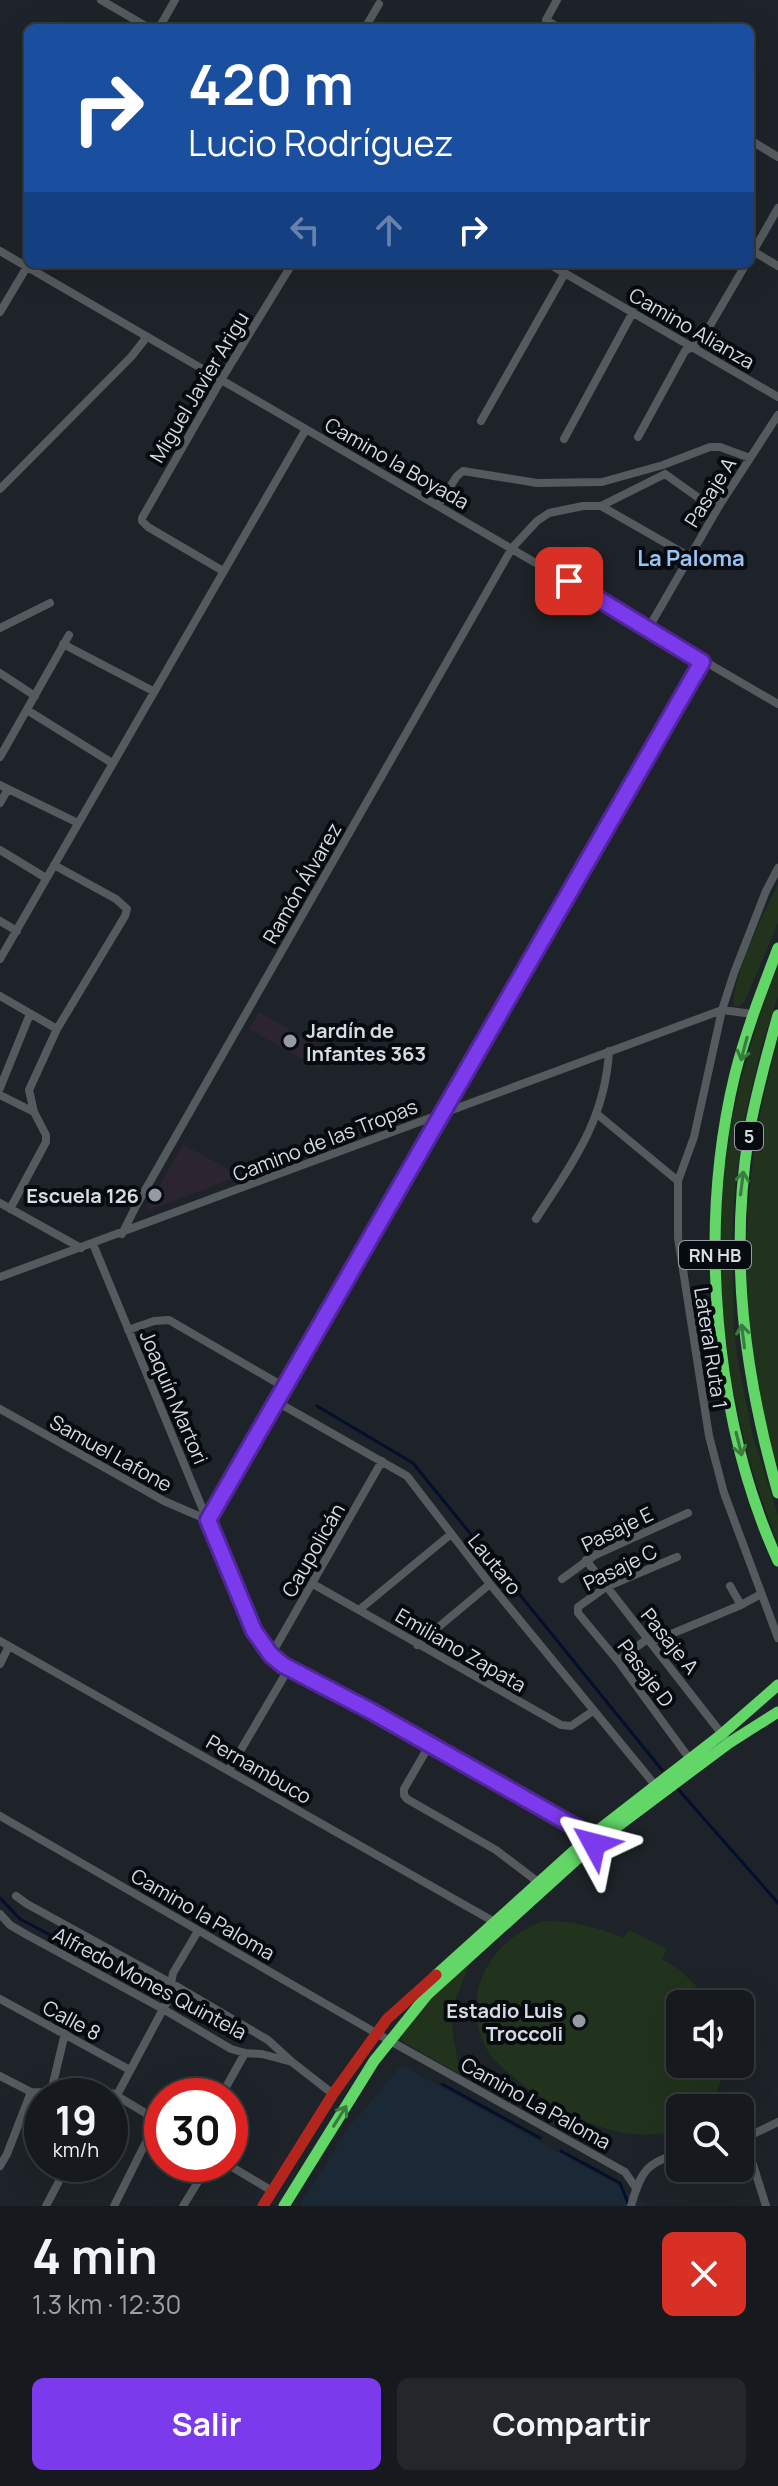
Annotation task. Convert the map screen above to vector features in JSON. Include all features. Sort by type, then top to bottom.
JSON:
[{"type":"main road","name":"RN HB","points":[[778,948],[753,1014],[734,1086],[724,1134],[715,1224],[715,1282],[724,1375],[738,1442],[778,1561]]},
{"type":"main road","name":"5","points":[[778,1015],[757,1090],[746,1150],[738,1261],[749,1380],[778,1493]]},
{"type":"main road","points":[[591,1841],[725,1738],[778,1685]]},
{"type":"main road","points":[[263,2206],[333,2094],[376,2033],[414,1993],[689,1758],[778,1712],[768,1705],[766,1694]]},
{"type":"main road","points":[[284,2206],[389,2040],[427,1995],[498,1924]]},
{"type":"main road","points":[[389,2040],[391,2030],[414,1993]]},
{"type":"street","points":[[101,0],[142,24]]},
{"type":"street","points":[[161,24],[175,0]]},
{"type":"street","points":[[552,24],[546,20],[557,0]]},
{"type":"street","points":[[367,24],[379,4]]},
{"type":"street","points":[[754,142],[778,157]]},
{"type":"street","points":[[754,248],[778,208]]},
{"type":"street","name":"Camino la Boyada","points":[[0,251],[24,263]]},
{"type":"street","points":[[754,254],[778,266]]},
{"type":"street","points":[[0,312],[26,268]]},
{"type":"street","name":"Camino la Boyada","points":[[33,268],[146,338],[778,704]]},
{"type":"street","name":"Miguel Javier Arigu","points":[[223,571],[148,527],[142,521],[143,514],[290,268]]},
{"type":"street","name":"Camino Alianza","points":[[556,268],[778,397]]},
{"type":"street","points":[[638,437],[685,351],[701,341],[744,268]]},
{"type":"street","points":[[481,421],[565,273]]},
{"type":"street","points":[[564,439],[633,312]]},
{"type":"street","points":[[0,489],[131,357],[146,338]]},
{"type":"street","name":"Pasaje A","points":[[648,629],[719,506],[778,415]]},
{"type":"street","points":[[0,959],[306,429]]},
{"type":"street","points":[[512,548],[537,521],[549,513],[583,506],[601,506],[710,447],[720,447],[750,458]]},
{"type":"street","points":[[438,505],[463,471],[537,483],[602,482],[664,470],[703,501],[719,506]]},
{"type":"street","points":[[601,506],[690,557]]},
{"type":"street","name":"Ramón Álvarez","points":[[122,1234],[512,548]]},
{"type":"street","points":[[0,628],[50,603]]},
{"type":"street","points":[[0,757],[69,635]]},
{"type":"street","points":[[63,644],[153,691]]},
{"type":"street","points":[[208,1520],[702,662]]},
{"type":"street","points":[[0,673],[35,696]]},
{"type":"street","points":[[27,710],[112,763]]},
{"type":"street","points":[[0,803],[4,787],[78,823]]},
{"type":"street","points":[[0,850],[46,878]]},
{"type":"street","points":[[10,1209],[46,1142],[29,1092],[57,1029],[127,909],[116,899],[54,865]]},
{"type":"street","name":"Lateral Ruta 1","points":[[778,868],[760,905],[722,1010],[694,1137],[678,1181],[678,1238],[709,1436],[724,1493],[778,1638]]},
{"type":"street","points":[[0,921],[17,931]]},
{"type":"street","points":[[0,996],[57,1029]]},
{"type":"street","name":"Camino de las Tropas","points":[[0,1277],[722,1010],[753,1014]]},
{"type":"street","points":[[0,1088],[30,1014]]},
{"type":"street","points":[[536,1219],[574,1160],[597,1114],[608,1078],[609,1051]]},
{"type":"street","points":[[0,1095],[34,1112]]},
{"type":"street","points":[[597,1114],[678,1181]]},
{"type":"street","points":[[0,1203],[81,1248]]},
{"type":"street","name":"Joaquín Martori","points":[[93,1244],[249,1621],[271,1655],[289,1668],[579,1829],[591,1841]]},
{"type":"street","points":[[128,1330],[154,1321],[169,1320],[286,1388]]},
{"type":"street","name":"Lautaro","points":[[277,1402],[407,1476],[490,1584],[655,1785]]},
{"type":"street","name":"Samuel Lafone","points":[[0,1409],[164,1501],[208,1520]]},
{"type":"street","name":"Caupolicán","points":[[271,1655],[382,1461]]},
{"type":"street","name":"Pasaje E","points":[[562,1579],[586,1560],[688,1513]]},
{"type":"street","points":[[359,1610],[451,1534]]},
{"type":"street","name":"Pasaje C","points":[[578,1607],[606,1587],[677,1557]]},
{"type":"street","name":"Pasaje A","points":[[586,1560],[725,1738]]},
{"type":"street","name":"Emiliano Zapata","points":[[313,1584],[561,1725],[571,1726],[593,1711]]},
{"type":"street","points":[[417,1645],[490,1584]]},
{"type":"street","points":[[730,1586],[741,1605]]},
{"type":"street","points":[[618,1661],[649,1641],[741,1605],[761,1594]]},
{"type":"street","name":"Pasaje D","points":[[578,1607],[578,1613],[618,1661],[689,1758]]},
{"type":"street","name":"Pernambuco","points":[[0,1641],[498,1924]]},
{"type":"street","points":[[0,1664],[9,1646]]},
{"type":"street","points":[[229,1770],[289,1668]]},
{"type":"street","points":[[430,1744],[404,1789],[407,1799],[505,1856],[543,1884]]},
{"type":"street","name":"Camino la Paloma","points":[[0,1816],[389,2040]]},
{"type":"street","name":"Alfredo Mones Quintela","points":[[16,1896],[268,2040],[333,2094]]},
{"type":"street","name":"Alfredo Mones Quintela","points":[[1,1919],[231,2049],[292,2062]]},
{"type":"street","points":[[126,2078],[163,2009],[178,1963],[198,1931]]},
{"type":"street","name":"Calle 8","points":[[0,1999],[130,2070]]},
{"type":"street","points":[[54,2078],[65,2033]]},
{"type":"street","name":"Camino La Paloma","points":[[389,2040],[625,2172],[646,2170],[658,2159],[666,2157]]},
{"type":"street","points":[[231,2078],[245,2053]]},
{"type":"street","points":[[0,2076],[24,2088]]},
{"type":"street","points":[[0,2166],[24,2110]]},
{"type":"street","points":[[754,2133],[778,2122]]},
{"type":"street","points":[[302,2144],[317,2153]]},
{"type":"street","points":[[114,2206],[144,2151]]},
{"type":"street","points":[[631,2206],[646,2170]]},
{"type":"street","name":"Camino La Paloma","points":[[625,2172],[636,2188]]},
{"type":"street","points":[[754,2172],[766,2206]]},
{"type":"street","points":[[248,2177],[272,2191]]},
{"type":"street","points":[[46,2206],[59,2182]]},
{"type":"street","points":[[183,2206],[198,2182]]},
{"type":"shaded area","name":"Jardín de Infantes 363","points":[[259,1012],[330,1053],[320,1069],[249,1029]]},
{"type":"shaded area","points":[[183,1144],[240,1176],[149,1210],[147,1208]]},
{"type":"shaded area","points":[[402,2065],[619,2186],[649,2206],[300,2206],[348,2128]]},
{"type":"green space","points":[[778,884],[778,923],[745,1001],[734,1006],[734,994],[743,962]]},
{"type":"green space","points":[[778,963],[778,996],[762,1044],[743,1125],[734,1200],[732,1252],[737,1356],[753,1436],[778,1515],[778,1543],[745,1442],[734,1390],[721,1284],[721,1231],[724,1178],[735,1105],[751,1043]]},
{"type":"green space","points":[[778,1041],[778,1468],[754,1362],[746,1254],[755,1147],[764,1094]]},
{"type":"green space","name":"Estadio Luis Troccoli","points":[[544,1921],[585,1925],[624,1938],[629,1930],[667,1949],[662,1959],[681,1971],[700,1990],[666,1990],[666,2078],[721,2078],[715,2094],[666,2094],[666,2132],[637,2134],[614,2131],[547,2101],[500,2065],[489,2053],[480,2033],[476,2012],[478,1993],[494,1957],[507,1942]]},
{"type":"green space","points":[[467,1962],[469,1965],[452,2008],[453,2036],[461,2075],[407,2044],[402,2040],[402,2034],[431,1996]]},
{"type":"waterway","points":[[317,1406],[413,1463],[662,1770]]},
{"type":"waterway","points":[[677,1788],[778,1903]]},
{"type":"waterway","points":[[0,1898],[20,1919],[160,1993]]},
{"type":"waterway","points":[[173,2000],[241,2037]]},
{"type":"waterway","points":[[442,2084],[540,2138]]},
{"type":"waterway","points":[[561,2151],[620,2183],[628,2203]]},
{"type":"traffic: fast","points":[[778,948],[735,1074],[717,1194],[715,1257],[718,1321],[726,1384],[756,1505],[778,1561]]},
{"type":"traffic: fast","points":[[778,1015],[749,1133],[740,1225],[743,1315],[749,1359],[756,1404],[778,1493]]},
{"type":"traffic: fast","points":[[436,1975],[588,1838],[722,1734],[778,1685]]},
{"type":"traffic: fast","points":[[284,2206],[374,2061],[427,1995],[594,1844],[729,1743],[778,1712]]},
{"type":"traffic: jam","points":[[263,2206],[333,2094],[387,2019],[436,1975]]},
{"type":"place","name":"Jardín de Infantes 363","points":[[290,1041]]},
{"type":"place","name":"Escuela 126","points":[[155,1195]]},
{"type":"place","name":"Estadio Luis Troccoli","points":[[579,2021]]},
{"type":"district","name":"La Paloma","points":[[691,558]]},
{"type":"route","points":[[569,581],[702,662],[208,1520],[249,1621],[263,1646],[277,1661],[579,1829],[594,1844]]}]
